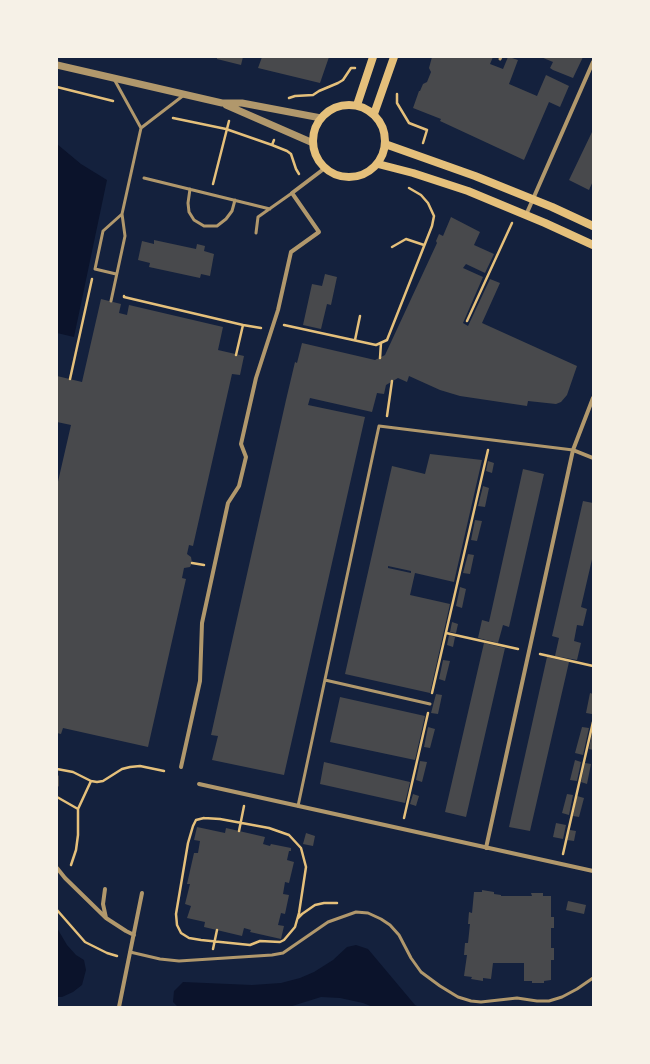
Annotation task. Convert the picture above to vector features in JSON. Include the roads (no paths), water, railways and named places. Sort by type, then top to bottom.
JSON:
[{"type":"main road","points":[[357,105],[373,57]]},
{"type":"main road","points":[[374,114],[394,57]]},
{"type":"main road","points":[[351,104],[366,108],[374,114],[384,128],[386,136],[382,156],[378,164],[367,172],[354,177],[337,175],[325,168],[317,158],[313,143],[315,129],[321,118],[330,109],[351,104]]},
{"type":"main road","points":[[385,144],[475,176],[533,199],[593,226]]},
{"type":"main road","points":[[378,164],[413,173],[468,192],[526,215],[593,245]]},
{"type":"street","points":[[526,215],[593,62]]},
{"type":"street","points":[[57,65],[222,103],[313,143]]},
{"type":"street","points":[[222,103],[242,103],[321,118]]},
{"type":"street","points":[[181,767],[200,681],[202,624],[228,504],[239,486],[246,457],[241,444],[256,378],[278,310],[291,252],[319,232],[292,193],[325,168]]},
{"type":"street","points":[[486,848],[573,450],[593,398]]},
{"type":"street","points":[[573,450],[593,458]]},
{"type":"street","points":[[199,784],[593,871]]},
{"type":"street","points":[[57,868],[65,878],[106,918],[134,935]]},
{"type":"street","points":[[105,889],[103,904],[106,918]]},
{"type":"street","points":[[119,1007],[142,893]]},
{"type":"lane","points":[[113,78],[141,128]]},
{"type":"lane","points":[[110,301],[124,236],[122,214],[141,128],[185,94]]},
{"type":"lane","points":[[144,178],[270,209]]},
{"type":"lane","points":[[190,189],[188,202],[189,212],[194,220],[204,226],[217,226],[226,219],[232,211],[235,200]]},
{"type":"lane","points":[[256,233],[258,217],[292,193]]},
{"type":"lane","points":[[116,274],[95,269],[103,231],[122,214]]},
{"type":"lane","points":[[298,806],[379,426],[573,450]]},
{"type":"lane","points":[[325,680],[430,704]]},
{"type":"lane","points":[[130,952],[160,959],[178,961],[272,955],[283,953],[328,922],[356,912],[368,913],[390,925],[399,935],[411,958],[421,972],[458,997],[471,1001],[481,1002],[517,998],[536,1001],[549,1001],[562,997],[593,978]]},
{"type":"water","points":[[57,144],[81,164],[107,180],[74,337],[57,333]]},
{"type":"water","points":[[57,928],[67,945],[76,955],[84,960],[86,970],[82,985],[73,992],[62,997],[57,997]]},
{"type":"water","points":[[356,945],[368,949],[415,1005],[419,1007],[373,1007],[363,1003],[340,998],[321,997],[289,1007],[178,1007],[173,1002],[174,991],[183,982],[252,985],[281,983],[300,978],[314,972],[333,960],[347,947]]}]
